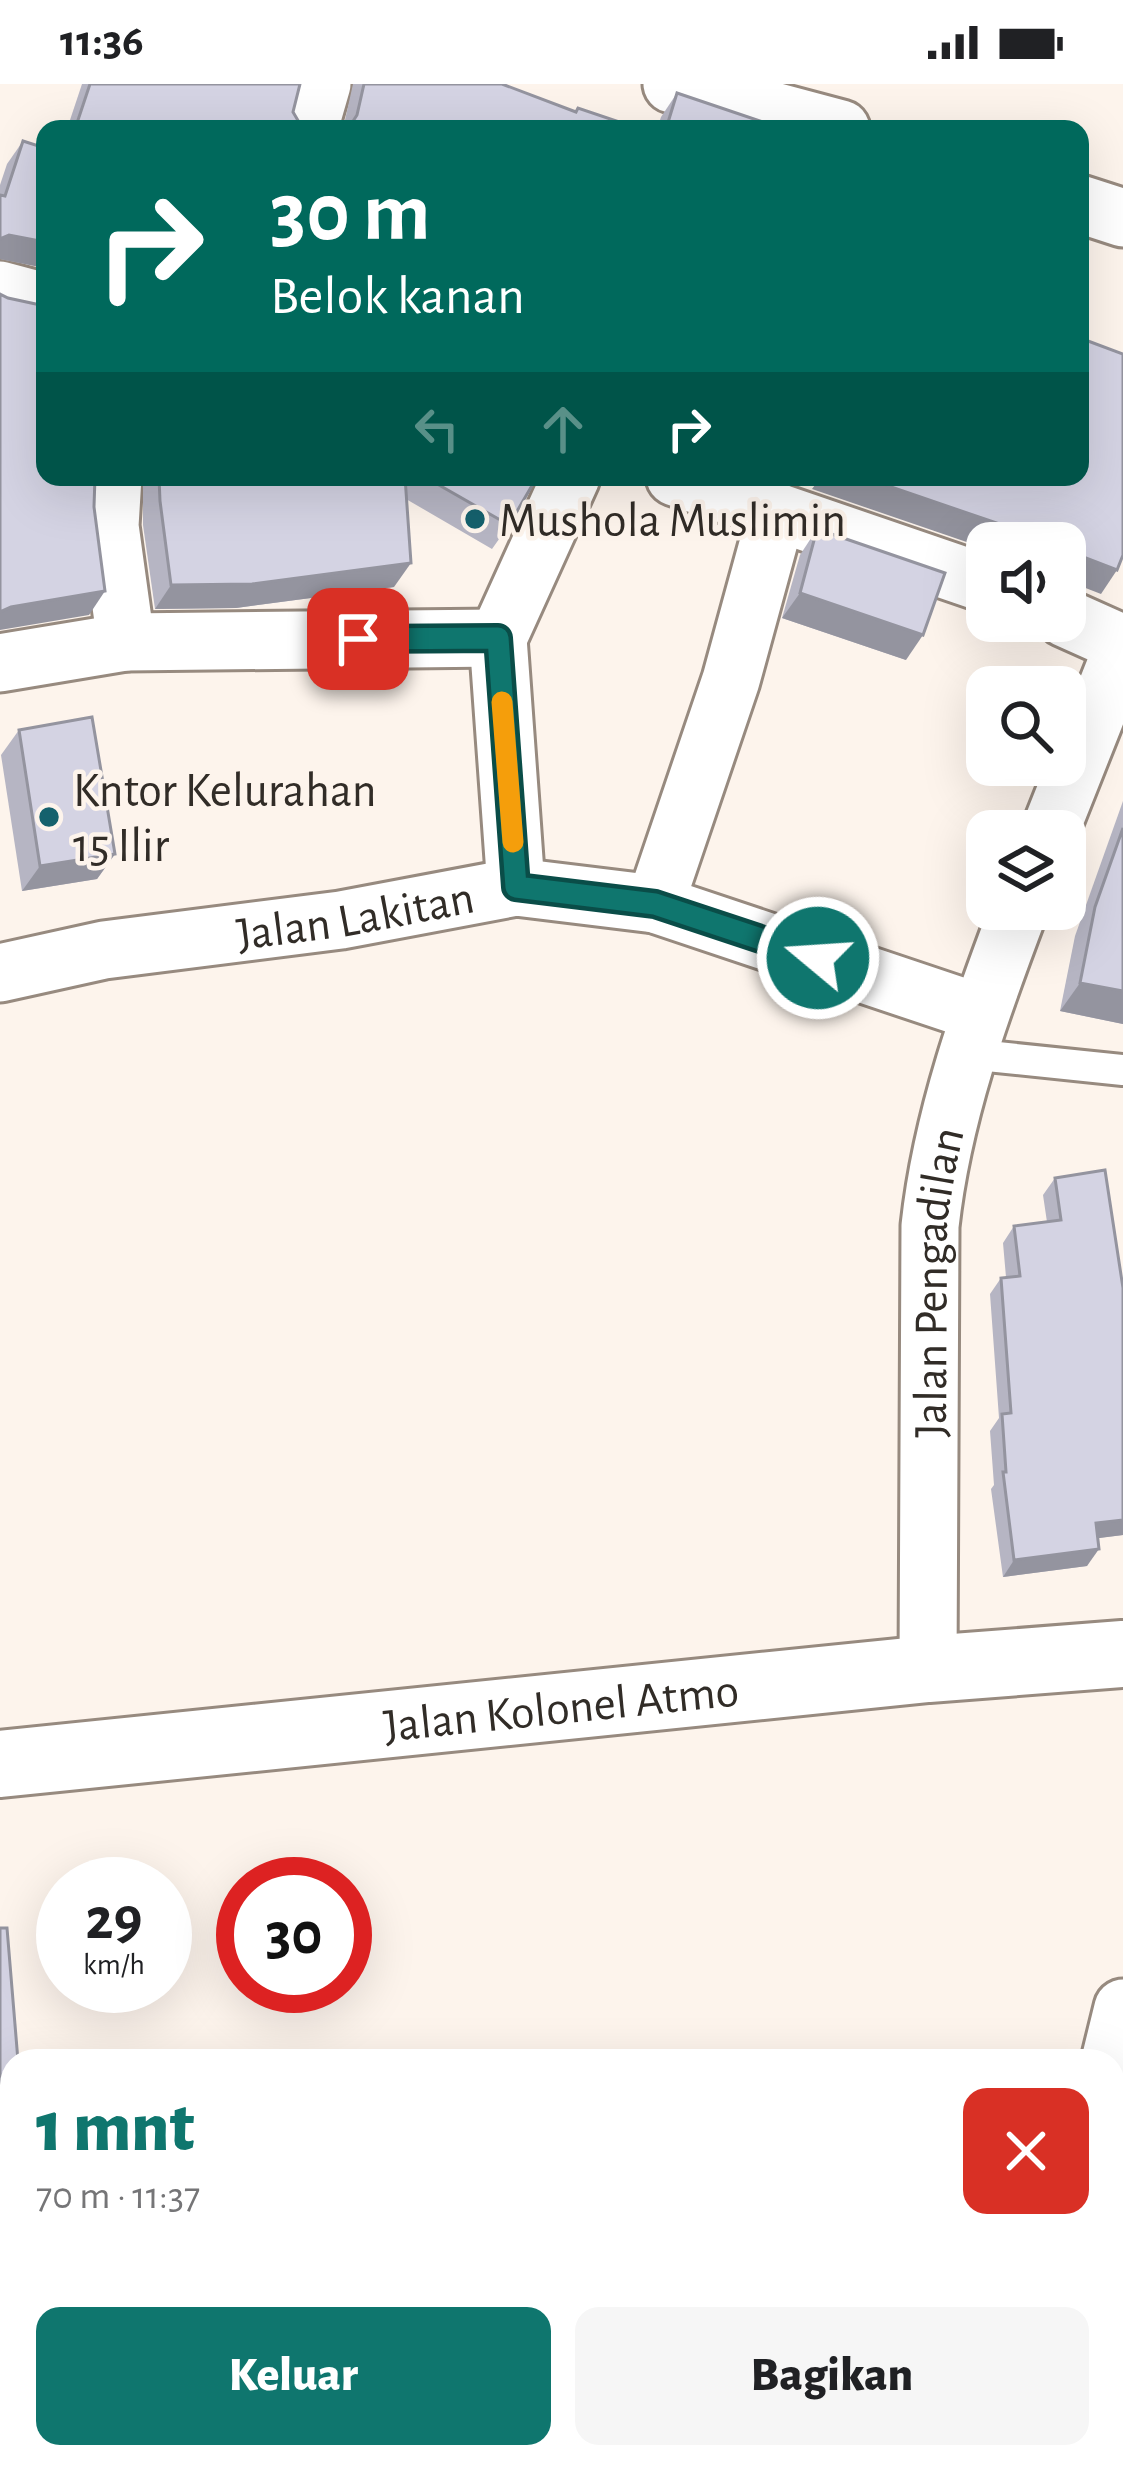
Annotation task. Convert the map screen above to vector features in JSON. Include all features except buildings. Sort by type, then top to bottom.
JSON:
[{"type":"main road","name":"Jalan Kolonel Atmo","points":[[0,1764],[928,1669],[1123,1654]]},
{"type":"street","points":[[312,120],[322,84]]},
{"type":"street","points":[[692,87],[809,120]]},
{"type":"street","points":[[1089,207],[1123,218]]},
{"type":"street","points":[[0,290],[36,300]]},
{"type":"street","points":[[112,486],[110,526],[125,642]]},
{"type":"street","points":[[516,887],[498,638],[568,486]]},
{"type":"street","points":[[701,486],[966,577]]},
{"type":"street","points":[[655,904],[731,680],[777,512]]},
{"type":"street","points":[[1058,810],[1123,645],[1086,628]]},
{"type":"street","points":[[0,663],[125,642],[498,638]]},
{"type":"street","name":"Jalan Lakitan","points":[[0,973],[104,950],[341,920],[516,887],[655,904],[974,1034]]},
{"type":"street","name":"Jalan Pengadilan","points":[[928,1669],[930,1226],[938,1159],[974,1034],[1011,930]]},
{"type":"street","points":[[1113,2049],[1123,2008]]},
{"type":"lane","points":[[974,1034],[1123,1070]]},
{"type":"slow traffic","points":[[502,702],[513,842]]},
{"type":"place","name":"Mushola Muslimin","points":[[475,519]]},
{"type":"place","name":"Kntor Kelurahan 15 Ilir","points":[[49,817]]},
{"type":"route","points":[[358,639],[498,638],[516,887],[655,904],[818,958]]}]
